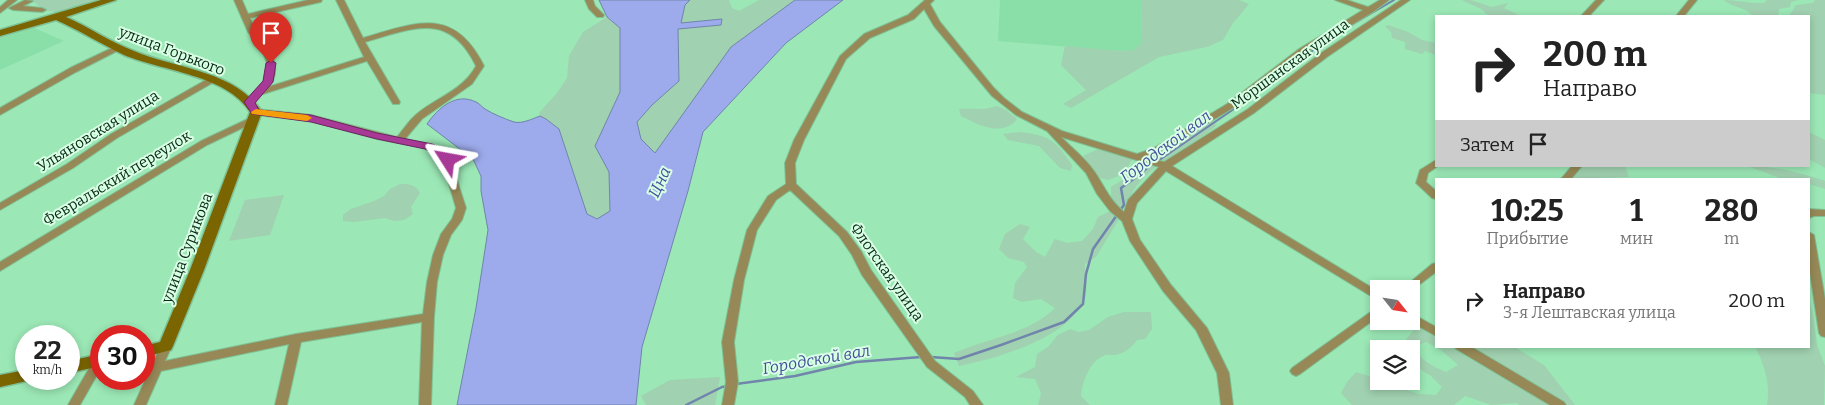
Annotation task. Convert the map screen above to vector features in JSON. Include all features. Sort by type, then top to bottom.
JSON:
[{"type":"street","points":[[0,33],[111,0]]},
{"type":"street","points":[[238,0],[252,32],[265,48],[271,63],[268,82],[254,107],[311,118],[428,146],[440,152],[448,160],[461,208],[457,220],[446,234],[438,254],[432,282],[428,317],[425,405]]},
{"type":"street","points":[[245,17],[318,0]]},
{"type":"street","points":[[340,0],[369,58],[396,102]]},
{"type":"street","points":[[588,0],[600,15]]},
{"type":"street","points":[[1340,0],[1370,10]]},
{"type":"street","name":"Моршанская улица","points":[[1140,156],[1157,150],[1230,106],[1302,51],[1385,0]]},
{"type":"street","name":"Моршанская улица","points":[[1127,219],[1132,202],[1158,164],[1251,111],[1324,55],[1406,0]]},
{"type":"street","points":[[1586,15],[1600,0]]},
{"type":"street","points":[[1681,15],[1693,0]]},
{"type":"street","points":[[0,11],[13,4],[28,1],[56,16]]},
{"type":"street","points":[[928,2],[928,11],[1001,100],[1023,116],[1050,131],[1140,156],[1158,164],[1370,292]]},
{"type":"street","points":[[728,405],[732,382],[728,342],[739,280],[752,230],[772,198],[791,185],[790,163],[799,140],[843,58],[867,36],[911,17],[928,2]]},
{"type":"street","points":[[13,4],[42,10]]},
{"type":"street","name":"улица Горького","points":[[56,16],[131,54],[211,80],[236,92],[254,107]]},
{"type":"street","points":[[361,40],[421,27],[441,26],[467,42],[480,66],[476,77],[468,85],[415,119],[407,132],[399,140]]},
{"type":"street","points":[[0,112],[74,70],[119,48]]},
{"type":"street","name":"Февральский переулок","points":[[0,267],[204,143],[254,107],[369,58]]},
{"type":"street","name":"Ульяновская улица","points":[[0,207],[70,166],[114,136],[211,80]]},
{"type":"street","name":"улица Сурикова","points":[[140,405],[197,270],[254,107]]},
{"type":"street","points":[[1050,131],[1090,172],[1102,194],[1114,209],[1127,219],[1135,241],[1162,280],[1201,328],[1223,373],[1227,405]]},
{"type":"street","points":[[1435,164],[1422,172],[1421,183],[1435,195]]},
{"type":"street","points":[[1567,178],[1576,167]]},
{"type":"street","name":"Флотская улица","points":[[791,185],[843,234],[857,254],[866,272],[926,357],[969,394],[977,405]]},
{"type":"street","points":[[1810,212],[1825,213]]},
{"type":"street","points":[[1810,241],[1825,333]]},
{"type":"street","points":[[1419,280],[1435,268]]},
{"type":"street","points":[[157,367],[296,338],[428,317]]},
{"type":"street","points":[[1296,371],[1370,317]]},
{"type":"street","points":[[1420,322],[1435,331]]},
{"type":"street","points":[[281,405],[296,338]]},
{"type":"street","points":[[155,348],[166,346]]},
{"type":"street","points":[[1463,348],[1560,405]]},
{"type":"street","points":[[74,405],[90,377]]},
{"type":"street","points":[[0,381],[15,378]]},
{"type":"shaded area","points":[[31,0],[99,0],[55,12],[45,10]]},
{"type":"shaded area","points":[[690,0],[729,0],[732,8],[739,11],[759,0],[795,0],[731,47],[655,153],[641,139],[637,122],[652,105],[679,81],[678,29],[722,20],[681,23],[685,5]]},
{"type":"shaded area","points":[[1000,0],[1141,0],[1142,42],[1134,50],[1120,51],[998,41]]},
{"type":"shaded area","points":[[1141,0],[1239,0],[1249,4],[1233,23],[1223,40],[1207,47],[1159,57],[1071,108],[1063,104],[1086,90],[1061,65],[1065,46],[1120,51],[1134,50],[1142,42]]},
{"type":"shaded area","points":[[1462,0],[1470,0],[1492,7],[1508,3],[1504,8],[1519,15],[1488,15],[1481,9]]},
{"type":"shaded area","points":[[1724,0],[1764,3],[1767,0],[1798,0],[1791,2],[1790,7],[1779,9],[1778,15],[1752,15]]},
{"type":"shaded area","points":[[1815,0],[1825,0],[1825,95],[1810,93],[1810,15],[1790,15],[1796,5],[1813,3]]},
{"type":"shaded area","points":[[607,17],[620,28],[620,92],[595,146],[609,172],[610,211],[597,219],[587,214],[559,129],[540,116],[539,113],[557,93],[567,78],[569,56],[583,32]]},
{"type":"shaded area","points":[[1388,25],[1408,32],[1422,40],[1435,43],[1435,55],[1425,51],[1422,54],[1405,49],[1405,42],[1392,38],[1391,32],[1385,26]]},
{"type":"shaded area","points":[[34,28],[64,41],[0,70],[0,38]]},
{"type":"shaded area","points":[[997,106],[1006,110],[1017,119],[1011,125],[1004,128],[989,128],[961,116],[959,109],[982,109]]},
{"type":"shaded area","points":[[1211,121],[1217,125],[1153,169],[1133,192],[1127,206],[1117,208],[1111,199],[1111,187],[1132,174],[1145,158],[1153,152]]},
{"type":"shaded area","points":[[1020,132],[1039,135],[1051,141],[1061,150],[1072,165],[1071,171],[1060,168],[1039,146],[1008,140],[1003,134]]},
{"type":"shaded area","points":[[1810,132],[1825,140],[1825,168],[1810,160]]},
{"type":"shaded area","points":[[1098,149],[1108,149],[1133,157],[1124,174],[1108,180],[1100,178],[1083,156]]},
{"type":"shaded area","points":[[1577,167],[1625,167],[1629,177],[1600,178],[1572,178]]},
{"type":"shaded area","points":[[1750,167],[1777,168],[1805,175],[1825,181],[1825,189],[1810,184],[1810,178],[1780,178]]},
{"type":"shaded area","points":[[400,184],[412,185],[420,193],[411,207],[413,214],[404,220],[394,221],[385,218],[354,222],[343,221],[343,215],[351,209],[384,196],[390,189]]},
{"type":"shaded area","points":[[284,195],[270,235],[229,241],[245,200]]},
{"type":"shaded area","points":[[1111,211],[1120,215],[1119,219],[1096,257],[1085,264],[1086,295],[1076,313],[1048,336],[1011,352],[959,366],[954,353],[1020,330],[1045,317],[1055,308],[1041,299],[1022,302],[1013,298],[1015,283],[1027,267],[1024,262],[1008,258],[999,249],[1005,234],[1020,224],[1030,227],[1023,239],[1036,252],[1045,257],[1055,239],[1067,243],[1082,241],[1093,229],[1098,217]]},
{"type":"shaded area","points":[[1810,302],[1817,345],[1825,366],[1824,405],[1767,405],[1768,389],[1766,374],[1756,348],[1810,348]]},
{"type":"shaded area","points":[[1124,312],[1151,312],[1152,329],[1145,339],[1137,340],[1124,352],[1104,355],[1094,363],[1085,379],[1081,396],[1090,405],[1038,405],[1041,393],[1035,379],[1016,377],[1035,367],[1037,354],[1048,347],[1058,335],[1070,329],[1079,332],[1089,330],[1108,317]]},
{"type":"shaded area","points":[[1420,327],[1429,329],[1435,333],[1435,347],[1426,342],[1420,344],[1420,340],[1405,340],[1414,330],[1420,330]]},
{"type":"shaded area","points":[[1437,348],[1458,348],[1550,405],[1519,405],[1517,403],[1491,405],[1465,396],[1454,405],[1352,405],[1341,393],[1347,382],[1356,372],[1370,376],[1370,390],[1407,390],[1419,394],[1436,395],[1442,387],[1431,376],[1420,369],[1420,356],[1446,372],[1458,365]]},
{"type":"shaded area","points":[[1467,348],[1516,348],[1544,365],[1575,405],[1565,405]]},
{"type":"shaded area","points":[[720,377],[715,405],[646,405],[641,396],[670,380]]},
{"type":"water","name":"Цна","points":[[599,0],[690,0],[685,5],[681,23],[722,19],[721,25],[678,29],[679,81],[652,105],[637,122],[641,139],[655,153],[731,47],[795,0],[843,0],[786,43],[703,132],[688,191],[642,347],[636,405],[457,405],[476,308],[488,230],[481,191],[481,176],[473,159],[427,124],[442,107],[461,99],[469,99],[476,102],[492,113],[514,122],[524,122],[540,116],[559,129],[587,214],[597,219],[610,211],[609,172],[595,146],[620,92],[620,28],[607,17]]},
{"type":"waterway","name":"Городской вал","points":[[1158,161],[1273,82],[1326,40],[1394,0]]},
{"type":"waterway","name":"Городской вал","points":[[1133,179],[1153,164]]},
{"type":"waterway","name":"Городской вал","points":[[931,357],[959,359],[1064,322],[1083,304],[1086,274],[1093,249],[1124,205],[1121,188],[1135,178]]},
{"type":"waterway","name":"Городской вал","points":[[736,384],[795,376],[856,362],[921,357]]},
{"type":"waterway","name":"Городской вал","points":[[686,405],[722,387],[729,386]]},
{"type":"slow traffic","points":[[256,112],[307,118]]},
{"type":"route","points":[[271,63],[268,82],[250,102],[256,112],[311,118],[377,136],[428,146],[440,152],[448,160]]}]
